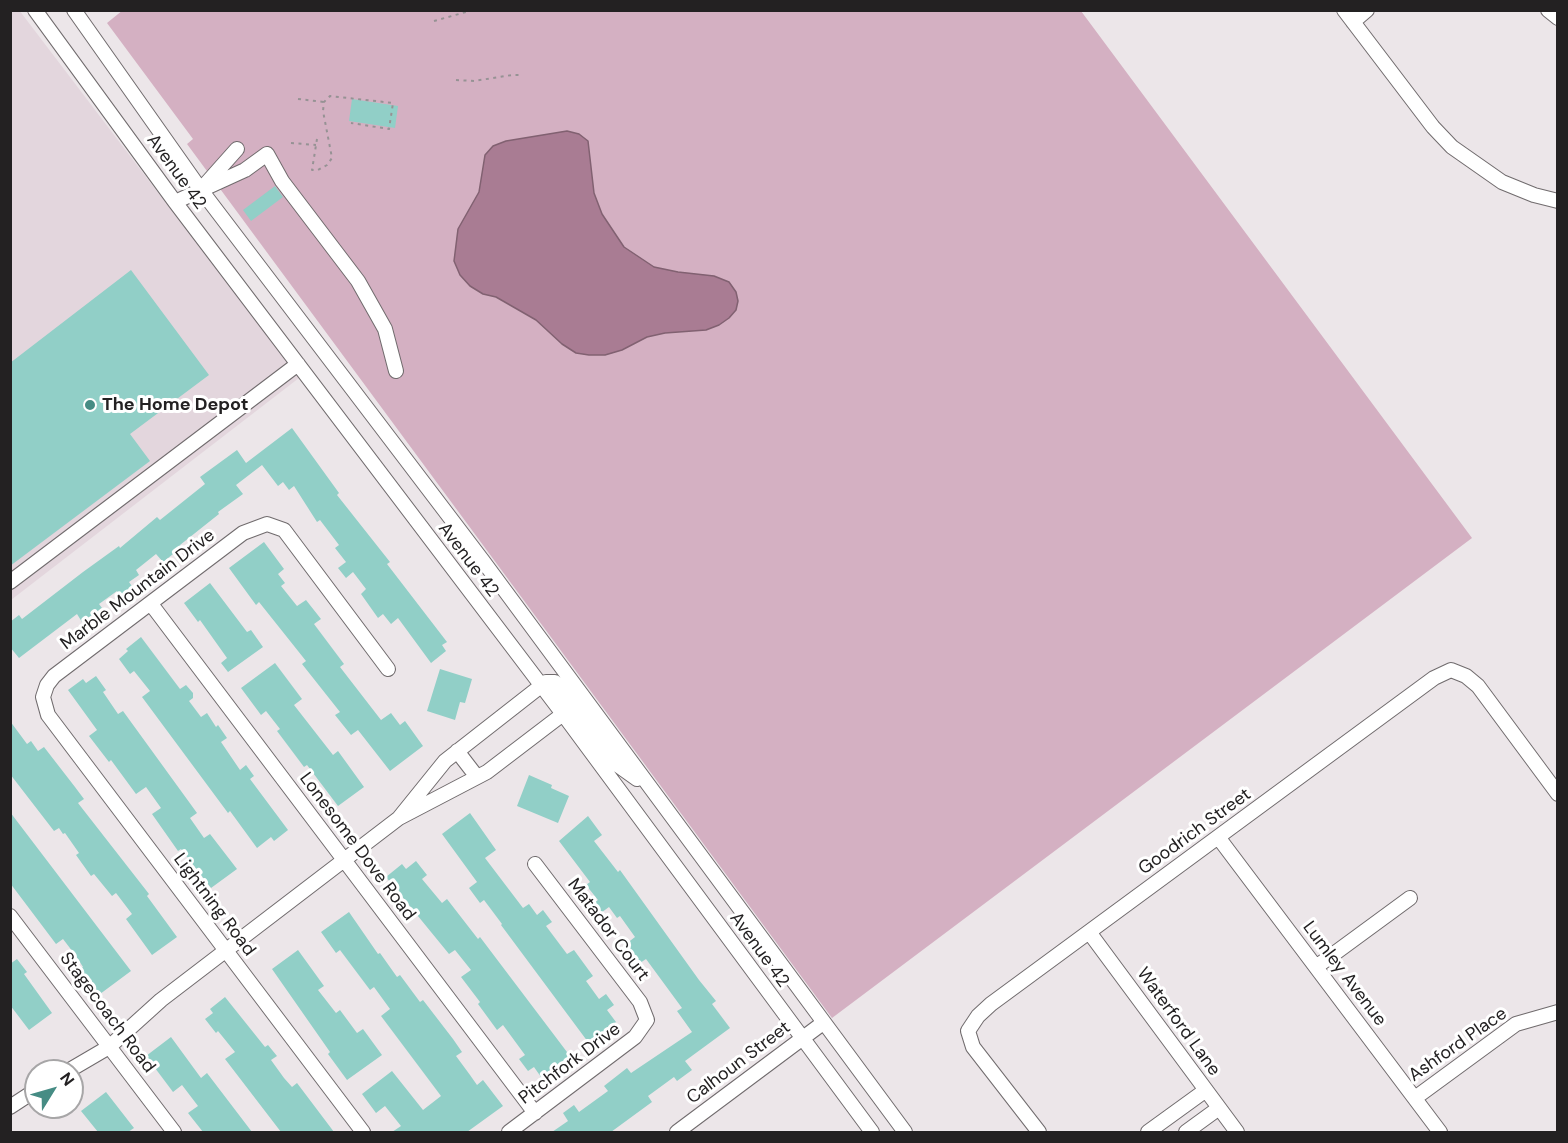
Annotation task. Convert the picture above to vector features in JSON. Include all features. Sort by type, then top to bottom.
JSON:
[{"type":"street","name":"Avenue 42","points":[[35,10],[175,202],[563,714],[872,1132]]},
{"type":"street","name":"Avenue 42","points":[[75,10],[201,190],[483,561],[905,1132]]},
{"type":"street","points":[[1367,10],[1348,16],[1433,127],[1452,147],[1502,182],[1534,195],[1557,201]]},
{"type":"street","points":[[1548,10],[1557,18]]},
{"type":"street","points":[[201,190],[237,149]]},
{"type":"street","points":[[175,202],[244,170],[267,154],[282,181],[358,281],[385,329],[396,371]]},
{"type":"street","points":[[10,582],[298,364]]},
{"type":"street","name":"Marble Mountain Drive","points":[[43,697],[47,685],[54,676],[243,533],[267,524],[284,530],[388,669]]},
{"type":"street","name":"Lonesome Dove Road","points":[[150,604],[535,1113]]},
{"type":"street","name":"Goodrich Street","points":[[1039,1132],[973,1047],[968,1031],[978,1016],[991,1004],[1434,678],[1451,670],[1466,676],[1478,686],[1557,794]]},
{"type":"street","points":[[399,818],[445,761],[546,682],[555,682],[616,764],[651,790]]},
{"type":"street","name":"Lightning Road","points":[[43,697],[48,716],[363,1132]]},
{"type":"street","points":[[84,1062],[109,1047],[161,1000],[399,818],[487,772],[563,714]]},
{"type":"street","points":[[457,751],[477,777]]},
{"type":"street","name":"Lumley Avenue","points":[[1218,837],[1440,1132]]},
{"type":"street","name":"Matador Court","points":[[535,864],[640,1002],[647,1020]]},
{"type":"street","points":[[1316,967],[1410,898]]},
{"type":"street","name":"Stagecoach Road","points":[[10,916],[174,1132]]},
{"type":"street","name":"Waterford Lane","points":[[1089,932],[1237,1132]]},
{"type":"street","name":"Ashford Place","points":[[1415,1098],[1516,1024],[1557,1012]]},
{"type":"street","name":"Pitchfork Drive","points":[[509,1132],[635,1037],[647,1020]]},
{"type":"street","name":"Calhoun Street","points":[[677,1132],[823,1023]]},
{"type":"street","points":[[1148,1132],[1206,1090]]},
{"type":"street","points":[[10,1107],[24,1098]]},
{"type":"street","points":[[1186,1132],[1219,1108]]},
{"type":"path","points":[[434,21],[466,12]]},
{"type":"path","points":[[456,80],[474,81],[521,75]]},
{"type":"path","points":[[317,139],[312,170],[318,170],[327,165],[332,158],[326,133],[324,102],[334,95],[393,103],[389,129],[351,123]]},
{"type":"path","points":[[298,99],[324,102]]},
{"type":"path","points":[[291,143],[316,146]]},
{"type":"shaded area","points":[[19,10],[299,378],[11,600],[10,11]]},
{"type":"shaded area","points":[[123,10],[1081,11],[1472,538],[832,1018],[187,144],[193,139],[107,23]]},
{"type":"shaded area","points":[[567,131],[579,134],[588,141],[594,193],[602,214],[624,247],[654,267],[714,276],[729,282],[736,292],[738,301],[736,310],[729,318],[706,330],[665,333],[647,337],[622,350],[605,355],[576,353],[562,344],[536,320],[496,297],[483,294],[470,286],[460,275],[454,261],[458,229],[479,192],[485,155],[493,146],[506,141]]},
{"type":"building","points":[[352,99],[398,106],[395,128],[349,121]]},
{"type":"building","points":[[275,186],[283,197],[251,221],[243,210]]},
{"type":"building","name":"The Home Depot","points":[[131,270],[209,375],[130,434],[150,461],[10,566],[10,363]]},
{"type":"building","points":[[292,428],[339,493],[337,495],[390,562],[387,564],[447,642],[442,645],[446,651],[431,663],[398,618],[391,624],[383,614],[378,618],[361,594],[366,589],[353,572],[346,578],[338,568],[346,562],[335,548],[339,545],[320,520],[317,522],[294,486],[289,490],[283,482],[278,486],[262,465],[236,485],[243,494],[180,545],[182,547],[163,562],[156,554],[136,570],[139,575],[129,582],[134,589],[121,598],[117,591],[99,604],[102,608],[82,622],[77,614],[19,658],[10,647],[10,622],[19,615],[22,619],[83,572],[119,546],[120,548],[157,517],[160,520],[205,484],[200,477],[237,450],[246,463]]},
{"type":"building","points":[[264,542],[284,569],[278,574],[285,583],[281,586],[297,606],[306,600],[321,619],[314,624],[344,664],[340,667],[381,720],[391,713],[400,725],[405,721],[423,746],[390,771],[358,730],[351,735],[335,715],[340,712],[302,664],[306,661],[259,602],[256,605],[229,568]]},
{"type":"building","points":[[210,583],[247,632],[251,630],[263,647],[228,672],[221,663],[227,658],[200,620],[198,622],[184,603]]},
{"type":"building","points":[[141,637],[180,689],[186,685],[193,693],[193,698],[189,701],[201,717],[207,713],[216,727],[218,725],[227,738],[221,742],[240,770],[246,765],[254,776],[250,779],[288,830],[274,841],[271,837],[257,848],[230,811],[228,813],[142,697],[150,691],[134,671],[130,674],[119,659],[128,651],[126,649]]},
{"type":"building","points":[[275,663],[302,699],[294,705],[333,755],[338,751],[364,787],[338,806],[307,765],[304,767],[277,731],[280,729],[266,711],[261,715],[241,688]]},
{"type":"building","points":[[440,669],[472,679],[465,703],[460,702],[455,720],[427,711]]},
{"type":"building","points":[[96,676],[106,690],[103,692],[118,714],[123,711],[197,813],[190,818],[204,838],[210,834],[237,869],[211,888],[181,849],[178,851],[152,814],[161,808],[146,787],[136,794],[111,760],[109,762],[89,736],[97,730],[68,690],[83,679],[86,683]]},
{"type":"building","points":[[10,721],[27,744],[31,741],[38,751],[44,747],[75,787],[84,799],[78,803],[149,894],[147,896],[177,937],[152,955],[126,919],[132,914],[116,893],[112,896],[94,874],[91,876],[76,855],[79,853],[65,833],[63,834],[59,828],[54,831],[10,774]]},
{"type":"building","points":[[529,775],[552,785],[551,788],[569,796],[558,823],[517,806]]},
{"type":"building","points":[[10,812],[131,971],[96,997],[77,971],[83,967],[76,956],[63,939],[56,944],[10,883]]},
{"type":"building","points":[[470,813],[496,850],[485,858],[523,908],[529,904],[537,915],[543,910],[552,922],[546,926],[567,954],[574,950],[593,976],[586,981],[599,999],[606,994],[614,1005],[607,1010],[616,1022],[588,1042],[484,900],[480,903],[469,888],[477,882],[442,834]]},
{"type":"building","points":[[588,816],[602,835],[594,841],[618,872],[620,870],[716,1001],[712,1004],[730,1028],[685,1061],[692,1070],[677,1081],[674,1077],[648,1096],[652,1102],[611,1132],[552,1132],[568,1121],[563,1113],[574,1105],[579,1112],[608,1091],[604,1086],[627,1068],[631,1073],[692,1032],[677,1011],[682,1008],[646,959],[640,963],[626,944],[635,937],[620,916],[617,918],[609,907],[598,915],[591,905],[598,900],[586,885],[590,882],[559,841]]},
{"type":"building","points":[[416,861],[427,875],[422,879],[442,903],[447,899],[478,939],[480,937],[570,1056],[541,1077],[534,1067],[528,1071],[519,1059],[525,1055],[503,1025],[497,1030],[478,1004],[480,1002],[461,977],[471,970],[455,950],[449,954],[386,877],[402,864],[406,869]]},
{"type":"building","points":[[349,912],[378,954],[380,953],[397,977],[400,975],[420,1002],[423,1000],[453,1039],[462,1052],[456,1056],[477,1085],[483,1080],[503,1106],[467,1132],[392,1132],[401,1126],[385,1106],[376,1113],[362,1094],[392,1071],[423,1110],[441,1096],[381,1016],[390,1009],[374,987],[370,990],[340,950],[336,953],[321,932]]},
{"type":"building","points":[[298,950],[324,986],[318,990],[336,1013],[340,1010],[357,1033],[363,1029],[382,1055],[347,1080],[272,969]]},
{"type":"building","points":[[17,959],[27,972],[24,974],[52,1013],[29,1030],[10,1005],[10,964]]},
{"type":"building","points":[[225,997],[265,1047],[268,1045],[277,1056],[271,1060],[284,1078],[292,1087],[297,1083],[334,1132],[281,1132],[225,1059],[235,1052],[205,1019],[213,1013],[210,1009]]},
{"type":"building","points":[[171,1037],[201,1078],[207,1073],[252,1132],[203,1132],[188,1113],[198,1106],[182,1085],[173,1092],[146,1056]]},
{"type":"building","points":[[106,1092],[134,1128],[128,1132],[98,1132],[84,1115],[84,1109]]},
{"type":"place","name":"The Home Depot","points":[[90,405]]}]
